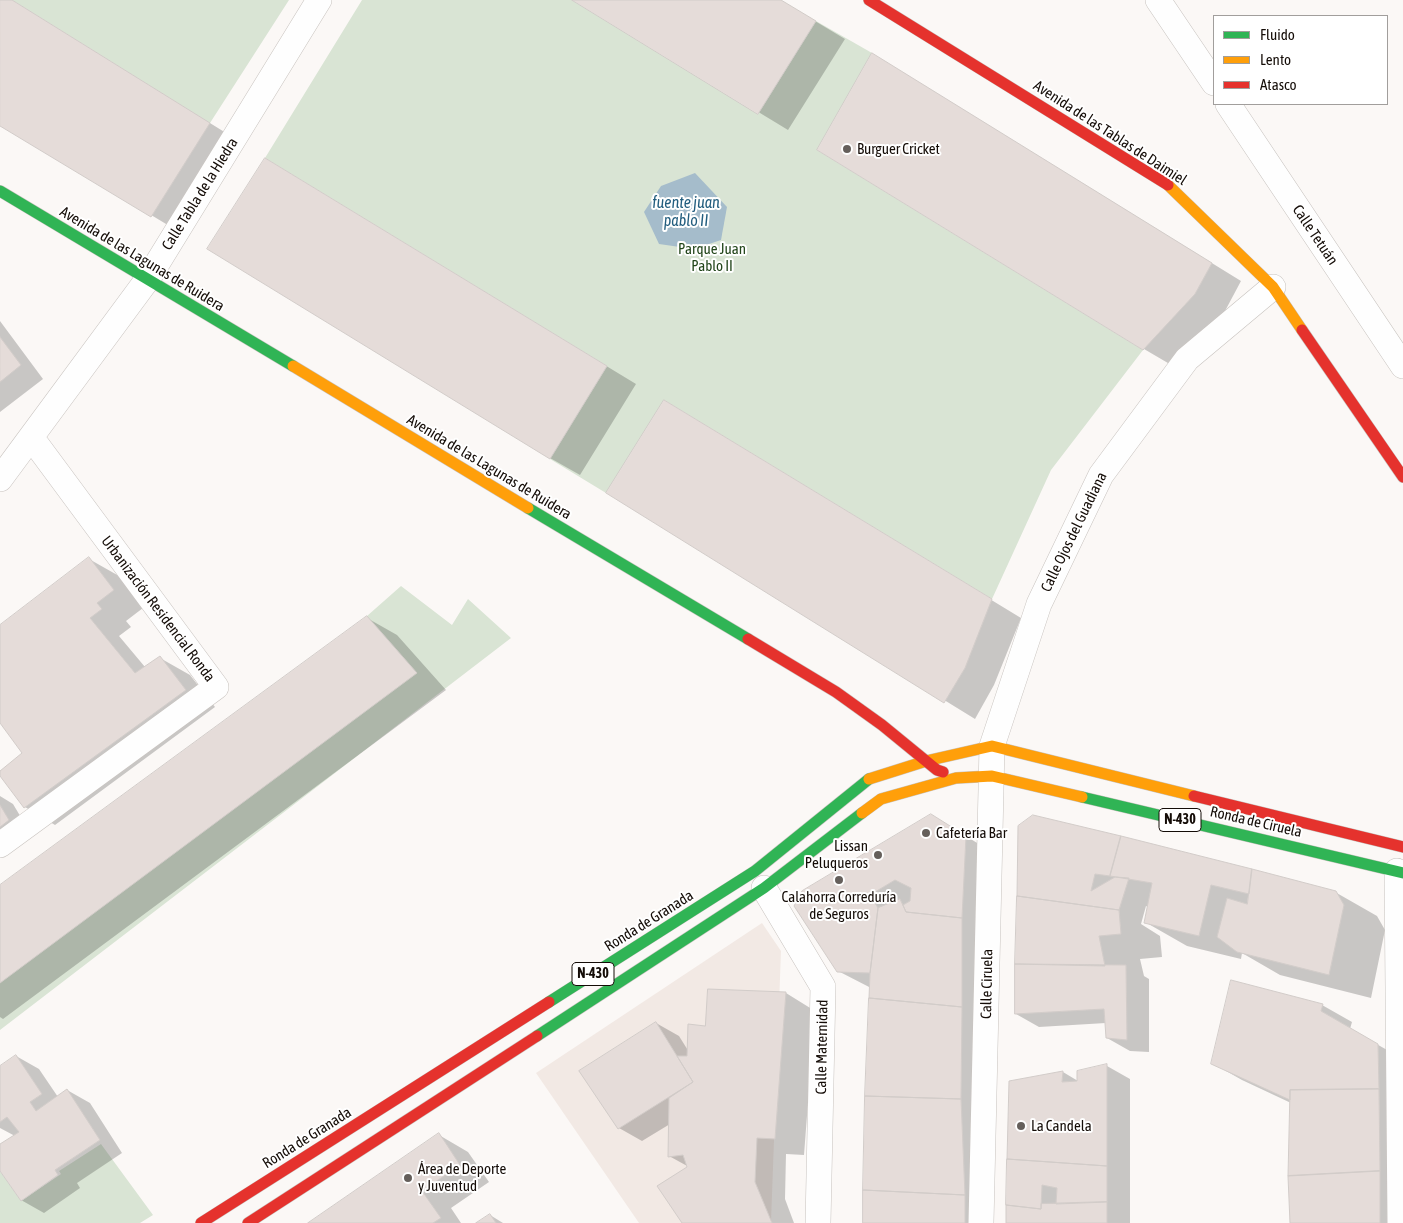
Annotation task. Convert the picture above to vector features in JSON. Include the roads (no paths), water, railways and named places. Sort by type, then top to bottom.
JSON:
[{"type":"main road","name":"Avenida de las Tablas de Daimiel","points":[[869,0],[1172,187],[1273,287],[1403,477]]},
{"type":"main road","name":"Avenida de las Lagunas de Ruidera","points":[[0,191],[836,692],[882,725],[937,770],[956,778]]},
{"type":"main road","name":"Ronda de Granada","points":[[201,1223],[755,871],[869,779],[926,761],[992,746]]},
{"type":"main road","name":"Ronda de Ciruela","points":[[992,746],[1403,847]]},
{"type":"main road","name":"Ronda de Ciruela","points":[[956,778],[992,776],[1400,872]]},
{"type":"main road","name":"N-430","points":[[248,1223],[764,888],[881,799],[956,778]]},
{"type":"street","name":"Calle Tabla de la Hiedra","points":[[0,479],[147,280],[320,0]]},
{"type":"street","points":[[1158,0],[1213,82]]},
{"type":"street","name":"Calle Tetuán","points":[[1229,105],[1403,366]]},
{"type":"street","name":"Calle Ojos del Guadiana","points":[[992,746],[1039,604],[1101,474],[1187,359],[1273,287]]},
{"type":"street","name":"Urbanización Residencial Ronda","points":[[0,845],[216,687],[31,438]]},
{"type":"street","name":"Calle Ciruela","points":[[981,1223],[992,746]]},
{"type":"street","points":[[1400,872],[1400,1223]]},
{"type":"street","name":"Calle Maternidad","points":[[764,888],[823,987],[818,1223]]},
{"type":"water","name":"fuente juan pablo II","points":[[695,173],[727,207],[721,240],[694,249],[659,244],[644,212],[661,186]]},
{"type":"place","name":"Burguer Cricket","points":[[847,149]]},
{"type":"place","name":"Cafetería Bar","points":[[926,833]]},
{"type":"place","name":"Lissan Peluqueros","points":[[878,855]]},
{"type":"place","name":"Calahorra Correduría de Seguros","points":[[839,880]]},
{"type":"place","name":"La Candela","points":[[1021,1126]]},
{"type":"place","name":"Área de Deporte y Juventud","points":[[408,1178]]},
{"type":"park label","name":"Parque Juan Pablo II","points":[[712,258]]}]
